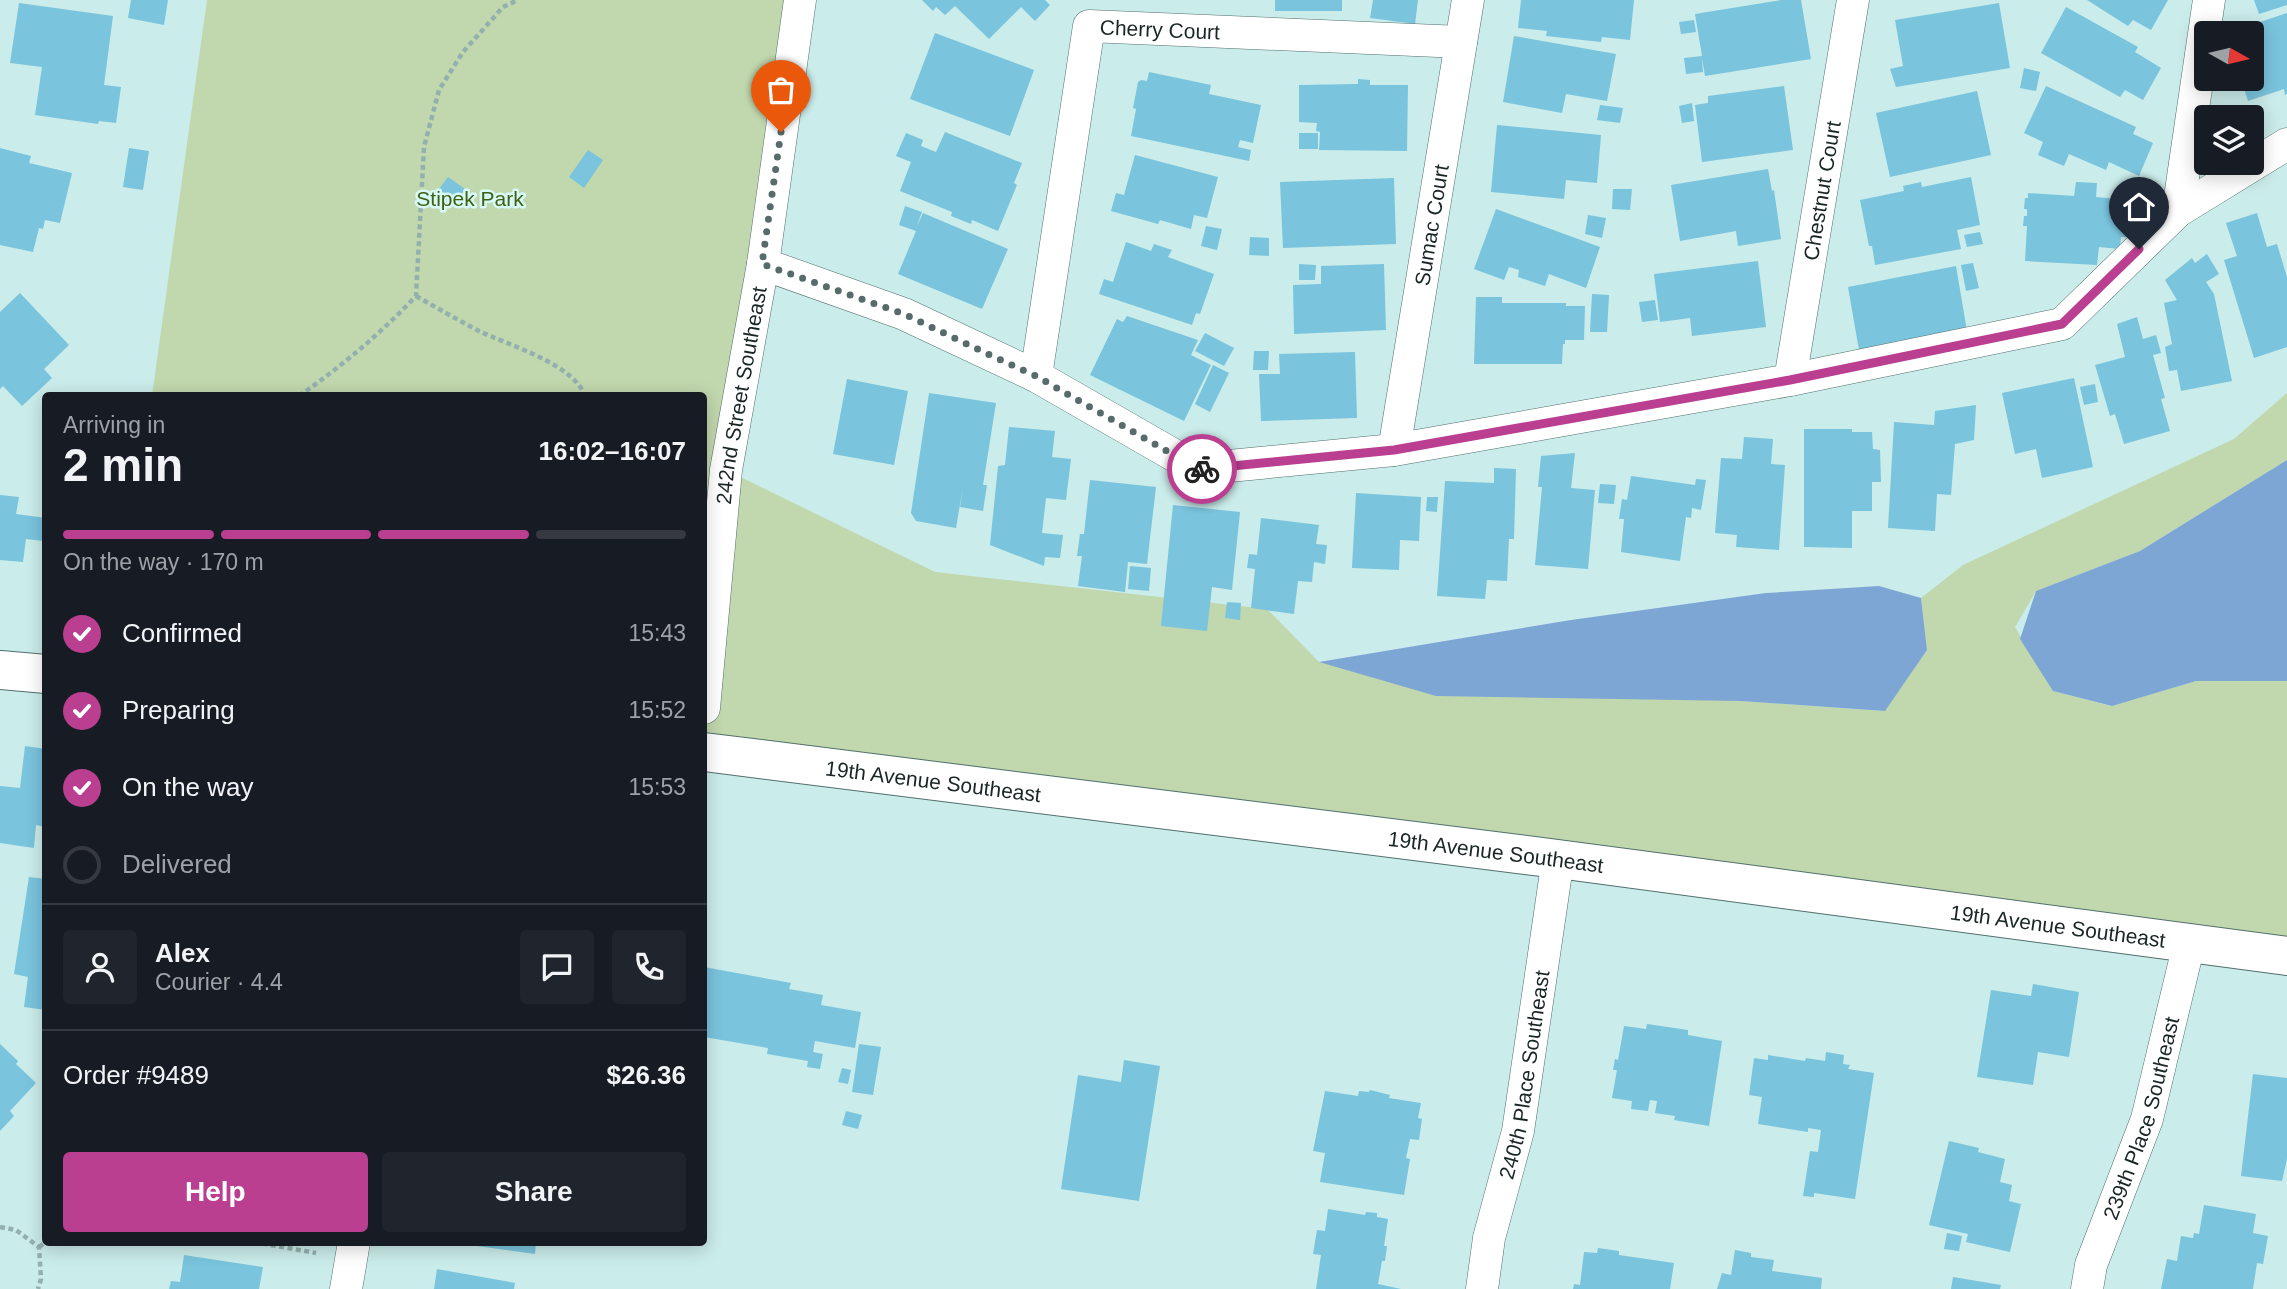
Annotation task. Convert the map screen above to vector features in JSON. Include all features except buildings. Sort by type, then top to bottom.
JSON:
[{"type":"street","name":"242nd Street Southeast","points":[[707,676],[726,470],[762,264],[800,0]]},
{"type":"street","name":"Sumac Court","points":[[1394,450],[1468,0]]},
{"type":"street","name":"Chestnut Court","points":[[1790,380],[1853,0]]},
{"type":"street","points":[[2178,211],[2209,0]]},
{"type":"street","name":"Cherry Court","points":[[1036,376],[1089,26],[1461,42]]},
{"type":"street","points":[[762,264],[904,314],[1036,376],[1198,469],[1394,450],[1790,380],[2062,324],[2178,211],[2287,144]]},
{"type":"street","points":[[0,670],[42,674]]},
{"type":"street","name":"19th Avenue Southeast","points":[[707,752],[1558,859],[2287,956]]},
{"type":"street","name":"240th Place Southeast","points":[[1482,1289],[1489,1238],[1518,1131],[1558,859]]},
{"type":"street","name":"239th Place Southeast","points":[[2087,1289],[2091,1265],[2147,1119],[2189,944]]},
{"type":"path","points":[[305,392],[344,364],[416,296],[424,147],[439,90],[463,52],[503,7],[518,0]]},
{"type":"path","points":[[416,296],[481,332],[547,360],[582,386],[584,392]]},
{"type":"path","points":[[0,1227],[16,1230],[38,1247],[41,1279],[38,1289]]},
{"type":"path","points":[[38,1247],[42,1244]]},
{"type":"path","points":[[272,1246],[350,1263]]},
{"type":"green space","name":"Stipek Park","points":[[207,0],[793,0],[707,657],[707,392],[153,392]]},
{"type":"green space","points":[[2287,393],[2287,460],[2140,551],[2036,591],[2015,627],[2053,691],[2111,706],[2196,681],[2287,681],[2287,956],[707,752],[707,676],[726,470],[935,572],[1267,609],[1319,662],[1741,701],[1884,711],[1927,650],[1921,598],[1963,565],[2234,439]]},
{"type":"water","points":[[2287,460],[2287,681],[2196,681],[2112,706],[2053,691],[2020,639],[2036,591],[2140,551]]},
{"type":"water","points":[[1879,586],[1921,598],[1927,650],[1885,711],[1741,701],[1436,696],[1319,662],[1571,620],[1766,593]]},
{"type":"way so far","points":[[781,132],[762,264],[904,314],[1036,376],[1202,469]]},
{"type":"route","points":[[1202,469],[1394,450],[1790,380],[2062,324],[2139,249]]}]
